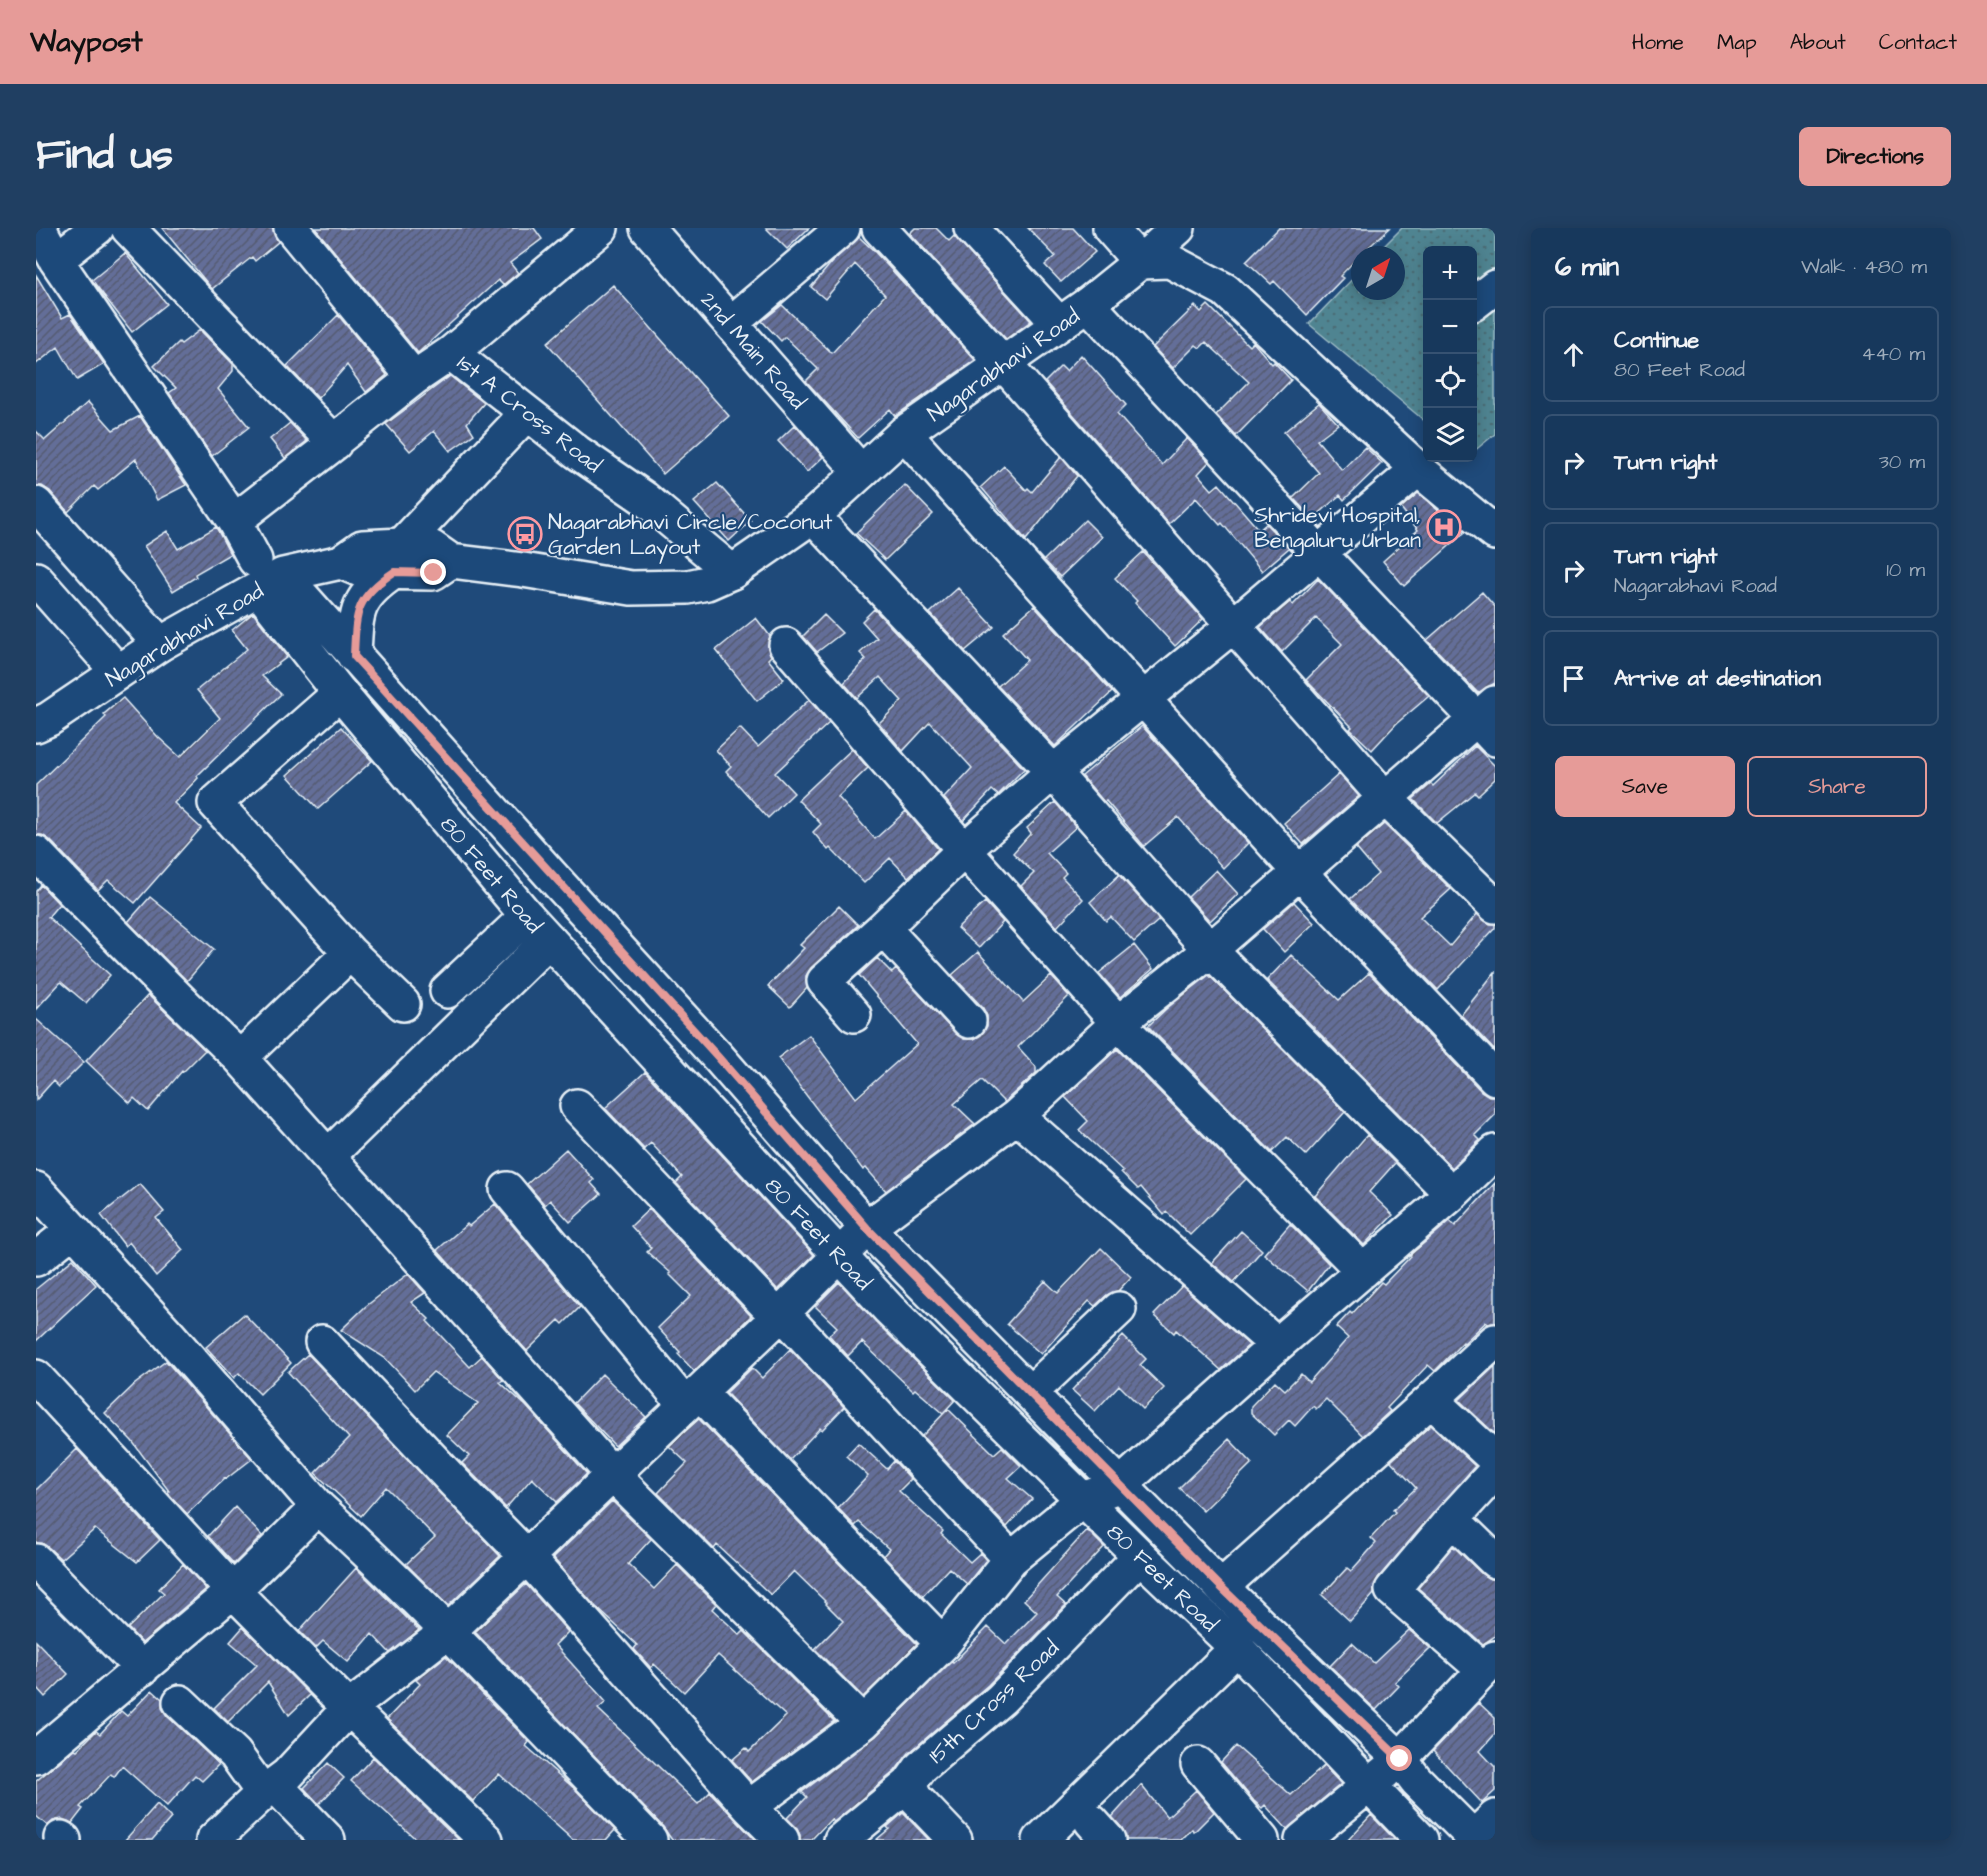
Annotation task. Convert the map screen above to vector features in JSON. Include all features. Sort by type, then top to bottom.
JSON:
[{"type":"street","points":[[39,228],[56,260],[234,521],[265,575]]},
{"type":"street","points":[[56,260],[97,228]]},
{"type":"street","points":[[128,228],[335,443]]},
{"type":"street","points":[[291,228],[414,378]]},
{"type":"street","name":"1st A Cross Road","points":[[601,228],[451,353],[577,452],[644,498],[732,572]]},
{"type":"street","points":[[731,323],[843,228]]},
{"type":"street","points":[[879,228],[1004,364],[1385,798],[1495,906]]},
{"type":"street","points":[[971,228],[1059,324]]},
{"type":"street","points":[[1110,228],[1140,262],[1170,261],[1225,290],[1418,469],[1495,533]]},
{"type":"street","name":"Nagarabhavi Road","points":[[40,717],[118,672],[265,575],[341,562],[362,547],[398,558],[431,547],[452,561],[632,588],[688,587],[707,583],[732,572],[813,516],[904,433],[1088,304],[1178,228]]},
{"type":"street","name":"2nd Main Road","points":[[655,231],[731,323],[861,472]]},
{"type":"street","points":[[213,1840],[286,1775],[349,1708],[447,1632],[780,1315],[867,1228],[1017,1116],[1118,1023],[1210,950],[1385,798],[1489,721],[1319,553],[1088,304]]},
{"type":"street","points":[[234,521],[414,378],[451,353]]},
{"type":"street","points":[[354,656],[357,614],[362,601],[527,413]]},
{"type":"street","points":[[904,433],[1300,873],[1495,1078]]},
{"type":"street","points":[[854,1015],[824,981],[964,850],[1053,772],[1234,625],[1418,469]]},
{"type":"street","points":[[36,504],[160,644]]},
{"type":"street","points":[[813,516],[1053,772],[1210,950],[1452,1194]]},
{"type":"street","name":"80 Feet Road","points":[[265,575],[354,656],[718,1057],[867,1228],[1221,1587],[1400,1759],[1416,1780],[1479,1834]]},
{"type":"street","name":"80 Feet Road","points":[[265,575],[340,693],[527,916],[889,1309],[1237,1648],[1421,1840]]},
{"type":"street","points":[[36,579],[118,672]]},
{"type":"street","points":[[786,645],[1118,1023],[1363,1271]]},
{"type":"street","points":[[340,693],[215,803],[350,953],[403,1004]]},
{"type":"street","points":[[36,853],[183,1004],[240,1058],[612,1474],[863,1723]]},
{"type":"street","points":[[447,992],[527,916]]},
{"type":"street","points":[[883,928],[969,1021]]},
{"type":"street","points":[[328,1156],[549,940]]},
{"type":"street","points":[[240,1058],[350,953]]},
{"type":"street","points":[[577,1106],[780,1315],[1011,1559]]},
{"type":"street","points":[[1017,1116],[1277,1345]]},
{"type":"street","points":[[749,1807],[863,1723],[944,1644],[1011,1559],[1084,1499],[1120,1485],[1452,1194],[1495,1152]]},
{"type":"street","points":[[507,1189],[692,1399],[944,1644]]},
{"type":"street","points":[[36,1190],[169,1335],[318,1507],[355,1540],[447,1632],[650,1840]]},
{"type":"street","points":[[36,1259],[73,1230]]},
{"type":"street","points":[[1030,1392],[1119,1309]]},
{"type":"street","points":[[1221,1587],[1495,1341]]},
{"type":"street","points":[[322,1342],[526,1556],[749,1807],[782,1840]]},
{"type":"street","points":[[36,1377],[233,1591],[349,1708],[486,1840]]},
{"type":"street","points":[[1431,1400],[1495,1459]]},
{"type":"street","points":[[1302,1840],[1400,1759],[1489,1664],[1392,1590],[1495,1472]]},
{"type":"street","points":[[36,1757],[233,1591],[318,1507]]},
{"type":"street","points":[[1452,1519],[1495,1561]]},
{"type":"street","name":"15th Cross Road","points":[[841,1840],[909,1784],[921,1767],[1001,1699],[1140,1556]]},
{"type":"street","points":[[36,1561],[142,1669]]},
{"type":"street","points":[[1040,1840],[1237,1648]]},
{"type":"street","points":[[180,1702],[269,1789],[328,1840]]},
{"type":"street","points":[[1198,1764],[1262,1840]]},
{"type":"street","points":[[909,1784],[915,1798],[955,1840]]},
{"type":"green space","points":[[1402,228],[1495,228],[1495,434],[1477,449],[1477,246],[1423,246],[1423,420],[1309,324],[1351,280],[1351,300],[1405,300],[1405,246],[1384,246]]},
{"type":"building","points":[[162,228],[273,228],[278,242],[255,261],[252,257],[212,289]]},
{"type":"building","points":[[315,228],[534,228],[542,239],[510,263],[518,273],[503,285],[498,280],[418,353]]},
{"type":"building","points":[[766,228],[809,228],[787,249]]},
{"type":"building","points":[[915,228],[936,228],[949,241],[954,236],[1031,321],[1006,339],[910,233]]},
{"type":"building","points":[[1028,228],[1073,228],[1095,252],[1061,282],[1045,265],[1055,256]]},
{"type":"building","points":[[1279,228],[1390,228],[1370,246],[1351,246],[1351,264],[1340,276],[1343,278],[1307,315],[1274,281],[1271,284],[1246,261]]},
{"type":"building","points":[[859,237],[975,360],[895,416],[890,409],[858,438],[806,381],[818,369],[785,337],[781,341],[762,321],[782,305],[832,353],[885,295],[855,264],[825,299],[811,287],[832,262]]},
{"type":"building","points":[[125,253],[167,304],[132,332],[92,280]]},
{"type":"building","points":[[36,275],[62,318],[70,314],[104,364],[77,380],[58,347],[36,364]]},
{"type":"building","points":[[613,285],[729,416],[663,474],[547,343]]},
{"type":"building","points":[[1208,305],[1249,346],[1253,342],[1272,364],[1274,362],[1291,380],[1236,436],[1216,415],[1249,382],[1206,342],[1200,348],[1196,345],[1173,368],[1153,347],[1195,306],[1201,312]]},
{"type":"building","points":[[338,315],[387,375],[366,392],[347,365],[318,398],[287,366]]},
{"type":"building","points":[[200,330],[233,364],[233,371],[218,389],[249,427],[212,456],[169,393],[176,388],[154,366],[179,342],[181,344]]},
{"type":"building","points":[[1081,355],[1126,405],[1117,414],[1162,465],[1187,438],[1209,462],[1198,474],[1212,490],[1219,484],[1259,530],[1266,524],[1289,548],[1262,571],[1222,523],[1220,525],[1196,498],[1169,524],[1045,382],[1061,366],[1066,371]]},
{"type":"building","points":[[450,376],[484,403],[467,423],[474,434],[450,451],[434,431],[410,451],[386,424]]},
{"type":"building","points":[[88,402],[113,430],[140,416],[186,485],[157,500],[136,459],[98,490],[94,486],[68,512],[50,491],[42,486],[36,486],[36,431],[45,440]]},
{"type":"building","points":[[1319,403],[1338,424],[1317,440],[1342,470],[1365,447],[1382,463],[1344,500],[1340,495],[1313,519],[1293,498],[1319,473],[1284,432]]},
{"type":"building","points":[[290,423],[307,441],[285,458],[270,439]]},
{"type":"building","points":[[795,425],[823,457],[807,472],[778,441]]},
{"type":"building","points":[[1061,457],[1077,476],[1026,540],[981,487],[1004,466],[1026,490],[1028,488],[1032,492]]},
{"type":"building","points":[[717,483],[751,521],[729,541],[694,502]]},
{"type":"building","points":[[905,485],[933,514],[885,560],[856,533]]},
{"type":"building","points":[[1418,493],[1464,533],[1404,586],[1383,561],[1418,530],[1401,508]]},
{"type":"building","points":[[1085,520],[1102,537],[1060,577],[1044,560]]},
{"type":"building","points":[[216,527],[230,554],[195,574],[196,577],[173,591],[144,546],[167,531],[178,549]]},
{"type":"building","points":[[1143,552],[1203,619],[1175,646],[1115,578]]},
{"type":"building","points":[[1318,579],[1429,696],[1396,724],[1372,750],[1306,680],[1342,644],[1316,618],[1282,652],[1260,627],[1290,602],[1293,605]]},
{"type":"building","points":[[958,588],[994,627],[965,651],[930,613]]},
{"type":"building","points":[[1482,592],[1495,607],[1495,683],[1478,693],[1427,640]]},
{"type":"building","points":[[1034,606],[1112,692],[1055,746],[998,686],[1027,660],[1003,633]]},
{"type":"building","points":[[874,609],[1024,769],[998,795],[992,790],[963,821],[944,798],[972,768],[930,722],[903,751],[879,723],[902,701],[880,677],[857,698],[844,683],[866,659],[860,653],[877,638],[862,621]]},
{"type":"building","points":[[253,613],[287,657],[262,676],[281,694],[197,776],[198,778],[174,803],[201,828],[135,903],[108,880],[98,890],[50,840],[42,835],[36,835],[36,785],[106,717],[104,714],[123,698],[158,737],[180,757],[220,718],[197,690],[247,649],[232,630]]},
{"type":"building","points":[[824,615],[842,633],[817,652],[803,636]]},
{"type":"building","points":[[756,618],[770,636],[768,648],[771,656],[768,659],[784,679],[757,701],[716,650]]},
{"type":"building","points":[[809,700],[829,723],[775,773],[794,793],[768,818],[726,771],[731,766],[716,750],[740,728],[758,747]]},
{"type":"building","points":[[1142,726],[1248,843],[1223,868],[1178,817],[1144,846],[1082,776]]},
{"type":"building","points":[[341,727],[372,761],[318,809],[287,775]]},
{"type":"building","points":[[1475,746],[1495,766],[1495,779],[1478,795],[1475,792],[1437,823],[1413,799],[1431,784],[1433,786]]},
{"type":"building","points":[[852,749],[868,768],[838,797],[875,839],[906,811],[938,849],[908,877],[890,858],[864,883],[830,848],[828,850],[813,832],[821,824],[798,800]]},
{"type":"building","points":[[1339,774],[1359,796],[1303,844],[1284,823]]},
{"type":"building","points":[[1055,802],[1076,827],[1047,853],[1066,873],[1062,877],[1083,899],[1057,927],[1021,886],[1034,873],[1013,853],[1031,833],[1027,828]]},
{"type":"building","points":[[1384,824],[1451,889],[1420,917],[1450,946],[1477,914],[1490,924],[1495,924],[1495,928],[1438,990],[1350,899],[1378,874],[1356,848]]},
{"type":"building","points":[[1216,870],[1238,894],[1210,921],[1188,897]]},
{"type":"building","points":[[1119,875],[1159,920],[1134,942],[1111,917],[1106,921],[1090,902]]},
{"type":"building","points":[[41,885],[59,904],[48,917],[110,975],[86,1003],[61,982],[36,1009],[36,891]]},
{"type":"building","points":[[150,897],[214,949],[187,981],[128,922]]},
{"type":"building","points":[[985,902],[1003,922],[979,948],[957,928]]},
{"type":"building","points":[[1294,902],[1314,923],[1284,952],[1263,929]]},
{"type":"building","points":[[839,906],[858,925],[811,968],[806,976],[807,988],[790,1007],[768,986],[804,948],[800,945]]},
{"type":"building","points":[[1134,945],[1153,969],[1120,997],[1099,973]]},
{"type":"building","points":[[978,952],[1023,1002],[1051,976],[1069,996],[1018,1047],[1036,1067],[1036,1073],[1004,1102],[982,1080],[954,1104],[975,1124],[886,1191],[866,1168],[863,1170],[778,1058],[809,1035],[856,1098],[917,1044],[859,975],[877,958],[892,973],[896,969],[956,1034],[964,1039],[974,1039],[981,1035],[987,1026],[987,1016],[983,1008],[952,975]]},
{"type":"building","points":[[1291,955],[1339,1000],[1369,973],[1481,1091],[1489,1096],[1495,1096],[1495,1115],[1475,1135],[1480,1140],[1452,1168],[1267,980]]},
{"type":"building","points":[[1495,972],[1495,1051],[1461,1015]]},
{"type":"building","points":[[1209,975],[1345,1112],[1306,1155],[1287,1137],[1272,1152],[1148,1026]]},
{"type":"building","points":[[148,995],[205,1050],[182,1071],[148,1111],[134,1098],[130,1103],[86,1061]]},
{"type":"building","points":[[36,1019],[84,1062],[59,1087],[53,1081],[36,1100]]},
{"type":"building","points":[[1117,1049],[1246,1179],[1190,1235],[1167,1212],[1164,1215],[1141,1187],[1138,1189],[1121,1172],[1123,1171],[1079,1130],[1088,1121],[1065,1097]]},
{"type":"building","points":[[645,1072],[814,1255],[778,1290],[676,1183],[682,1177],[651,1143],[644,1149],[605,1108]]},
{"type":"building","points":[[1367,1135],[1395,1163],[1369,1192],[1393,1215],[1364,1245],[1315,1196]]},
{"type":"building","points":[[566,1149],[594,1180],[591,1183],[601,1194],[570,1222],[550,1200],[545,1205],[527,1184]]},
{"type":"building","points":[[1495,1183],[1495,1323],[1486,1322],[1435,1371],[1428,1365],[1387,1408],[1390,1411],[1363,1436],[1326,1399],[1316,1409],[1313,1406],[1295,1426],[1289,1420],[1274,1435],[1251,1413],[1251,1406],[1275,1381],[1285,1390],[1301,1374],[1309,1382],[1348,1338],[1336,1327],[1350,1312],[1352,1314],[1381,1282],[1384,1284],[1410,1255],[1450,1221],[1455,1226]]},
{"type":"building","points":[[140,1184],[164,1212],[156,1218],[183,1250],[156,1276],[129,1242],[125,1246],[101,1215]]},
{"type":"building","points":[[495,1204],[580,1307],[563,1324],[559,1320],[527,1351],[437,1250]]},
{"type":"building","points":[[649,1209],[751,1316],[694,1371],[658,1328],[691,1296],[669,1274],[671,1273],[647,1252],[651,1248],[631,1226]]},
{"type":"building","points":[[1290,1224],[1329,1264],[1308,1291],[1264,1254]]},
{"type":"building","points":[[1241,1231],[1262,1250],[1234,1282],[1212,1263]]},
{"type":"building","points":[[1101,1248],[1131,1277],[1118,1291],[1107,1295],[1095,1306],[1089,1301],[1041,1354],[1007,1324],[1045,1281],[1058,1293]]},
{"type":"building","points":[[73,1259],[96,1285],[36,1341],[36,1289]]},
{"type":"building","points":[[408,1274],[425,1293],[411,1302],[429,1319],[427,1321],[470,1367],[482,1356],[503,1380],[500,1382],[526,1406],[587,1474],[557,1502],[532,1478],[506,1508],[462,1463],[469,1456],[447,1435],[478,1403],[433,1372],[415,1390],[385,1358],[341,1330],[366,1306]]},
{"type":"building","points":[[839,1282],[955,1400],[943,1413],[915,1389],[913,1391],[862,1342],[848,1356],[829,1335],[837,1327],[815,1306]]},
{"type":"building","points":[[1182,1286],[1249,1345],[1221,1370],[1176,1330],[1174,1333],[1154,1315]]},
{"type":"building","points":[[244,1314],[291,1363],[260,1394],[239,1373],[234,1378],[206,1347]]},
{"type":"building","points":[[1123,1336],[1146,1359],[1140,1365],[1164,1388],[1143,1409],[1119,1385],[1095,1411],[1072,1390]]},
{"type":"building","points":[[790,1349],[844,1407],[822,1430],[820,1428],[790,1460],[726,1393],[752,1368],[762,1378]]},
{"type":"building","points":[[308,1354],[500,1556],[448,1606],[406,1564],[435,1537],[386,1487],[361,1516],[315,1473],[349,1438],[288,1372]]},
{"type":"building","points":[[166,1361],[252,1459],[225,1478],[187,1514],[168,1493],[169,1491],[132,1441],[105,1413],[135,1384]]},
{"type":"building","points":[[1495,1366],[1495,1434],[1459,1400]]},
{"type":"building","points":[[602,1374],[646,1417],[615,1446],[574,1403]]},
{"type":"building","points":[[948,1409],[994,1454],[1002,1447],[1021,1466],[1008,1478],[1032,1499],[1007,1527],[922,1436]]},
{"type":"building","points":[[699,1419],[917,1644],[863,1697],[815,1649],[843,1621],[827,1603],[794,1571],[771,1595],[717,1545],[714,1549],[658,1493],[687,1463],[669,1446]]},
{"type":"building","points":[[1431,1425],[1475,1466],[1378,1578],[1374,1586],[1374,1594],[1350,1621],[1322,1595],[1347,1568],[1351,1571],[1376,1543],[1371,1538],[1395,1512],[1393,1510],[1416,1488],[1391,1461]]},
{"type":"building","points":[[1229,1439],[1252,1463],[1203,1511],[1179,1488]]},
{"type":"building","points":[[858,1443],[887,1469],[894,1461],[911,1479],[899,1491],[943,1531],[941,1534],[970,1562],[980,1553],[986,1560],[967,1584],[949,1568],[923,1596],[883,1556],[889,1549],[859,1522],[855,1526],[838,1508],[868,1476],[846,1456]]},
{"type":"building","points":[[77,1449],[160,1540],[137,1562],[95,1529],[61,1559],[42,1543],[36,1543],[36,1490]]},
{"type":"building","points":[[612,1501],[651,1539],[628,1564],[654,1589],[677,1565],[716,1604],[712,1609],[740,1635],[744,1631],[834,1721],[752,1782],[732,1760],[746,1748],[749,1752],[786,1716],[718,1655],[684,1692],[654,1664],[651,1668],[634,1649],[637,1645],[594,1605],[553,1558]]},
{"type":"building","points":[[235,1507],[262,1536],[234,1564],[208,1536]]},
{"type":"building","points":[[1087,1530],[1104,1547],[1057,1597],[1066,1605],[988,1685],[909,1753],[895,1771],[834,1822],[831,1819],[811,1840],[800,1840],[796,1827],[787,1818],[807,1797],[802,1792],[876,1736],[988,1627],[1006,1644],[1037,1612],[1024,1600]]},
{"type":"building","points":[[1453,1546],[1482,1574],[1495,1579],[1495,1636],[1483,1644],[1418,1588]]},
{"type":"building","points":[[183,1564],[206,1589],[142,1643],[128,1628],[164,1593],[159,1589]]},
{"type":"building","points":[[356,1568],[419,1630],[390,1653],[372,1634],[348,1662],[323,1641],[316,1648],[299,1631]]},
{"type":"building","points":[[526,1584],[568,1632],[555,1645],[606,1702],[598,1709],[698,1804],[710,1792],[755,1840],[672,1840],[663,1827],[475,1632]]},
{"type":"building","points":[[243,1627],[310,1695],[289,1715],[268,1682],[228,1722],[214,1708],[257,1665],[230,1642]]},
{"type":"building","points":[[1409,1630],[1430,1648],[1395,1682],[1399,1686],[1376,1710],[1330,1666],[1352,1643],[1374,1663]]},
{"type":"building","points":[[36,1641],[68,1674],[45,1697],[36,1687]]},
{"type":"building","points":[[446,1656],[529,1742],[526,1746],[576,1790],[615,1830],[606,1840],[573,1840],[499,1774],[473,1801],[387,1719],[420,1684],[416,1680]]},
{"type":"building","points":[[152,1690],[162,1699],[162,1708],[167,1716],[219,1764],[202,1781],[195,1775],[167,1806],[122,1766],[114,1777],[111,1774],[80,1807],[83,1809],[72,1823],[62,1819],[53,1821],[48,1826],[36,1816],[36,1781],[75,1749],[77,1750],[96,1731],[100,1734],[121,1711],[127,1716]]},
{"type":"building","points":[[1479,1703],[1495,1718],[1495,1734],[1480,1751],[1495,1767],[1495,1791],[1482,1803],[1433,1751]]},
{"type":"building","points":[[1236,1746],[1291,1795],[1324,1766],[1341,1784],[1287,1829],[1265,1805],[1262,1808],[1254,1801],[1221,1762]]},
{"type":"building","points":[[373,1757],[459,1840],[417,1840],[351,1781]]},
{"type":"building","points":[[328,1763],[344,1778],[319,1804],[304,1788]]},
{"type":"building","points":[[1141,1785],[1167,1817],[1196,1790],[1214,1812],[1194,1832],[1192,1829],[1181,1840],[1126,1840],[1122,1828],[1112,1817]]},
{"type":"building","points":[[157,1804],[171,1818],[152,1840],[125,1840]]},
{"type":"building","points":[[903,1813],[929,1840],[876,1840],[889,1829],[887,1827]]},
{"type":"building","points":[[1371,1815],[1395,1840],[1348,1840]]},
{"type":"place","name":"Shridevi Hospital, Bengaluru Urban","points":[[1444,527]]},
{"type":"place","name":"Nagarabhavi Circle/Coconut Garden Layout","points":[[525,534]]},
{"type":"route","points":[[434,573],[394,572],[370,591],[362,601],[357,614],[354,656],[718,1057],[867,1228],[1221,1587],[1400,1759]]}]
